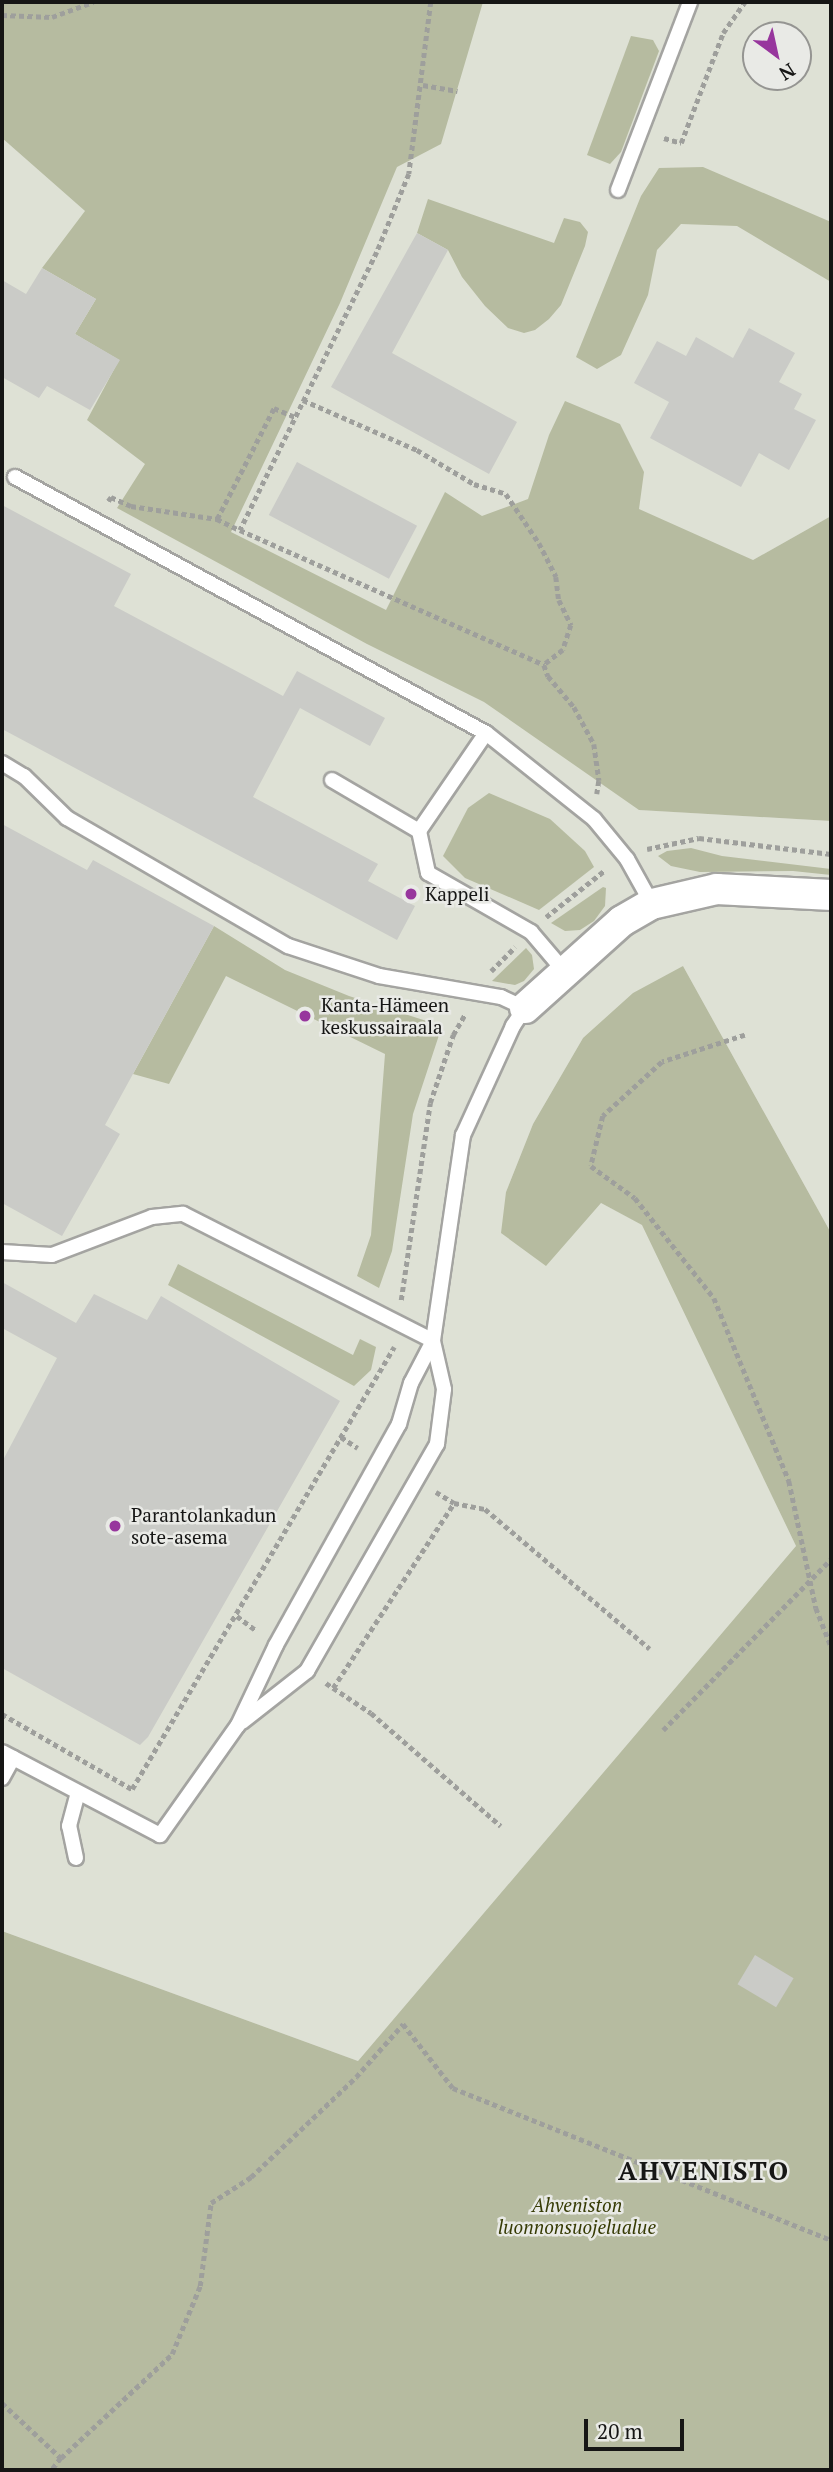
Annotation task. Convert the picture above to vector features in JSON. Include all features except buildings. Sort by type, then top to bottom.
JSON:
[{"type":"street","points":[[526,1008],[622,921],[652,905],[717,889],[831,895]]},
{"type":"lane","points":[[618,190],[690,2]]},
{"type":"lane","points":[[15,477],[486,733],[594,819],[627,859],[652,905]]},
{"type":"lane","points":[[486,733],[419,831],[428,873],[531,932],[565,972]]},
{"type":"lane","points":[[2,763],[24,776],[67,818],[288,946],[379,976],[501,997],[526,1008],[513,1026],[463,1135],[433,1340],[411,1383],[400,1424],[275,1645],[238,1725],[160,1835],[8,1755],[2,1778]]},
{"type":"lane","points":[[332,779],[419,831]]},
{"type":"lane","points":[[2,1252],[52,1255],[152,1217],[183,1214],[433,1340]]},
{"type":"lane","points":[[238,1725],[307,1671],[437,1444],[444,1389],[433,1340]]},
{"type":"lane","points":[[76,1858],[69,1826],[78,1793]]},
{"type":"path","points":[[2,15],[52,17],[93,2]]},
{"type":"path","points":[[240,530],[377,252],[409,174],[423,85],[431,2]]},
{"type":"path","points":[[640,132],[681,143],[716,49],[745,2]]},
{"type":"path","points":[[423,85],[457,90]]},
{"type":"path","points":[[303,400],[417,450],[474,484],[506,494],[539,543],[556,577],[559,600],[571,625],[563,650],[544,665]]},
{"type":"path","points":[[218,519],[274,408],[295,417]]},
{"type":"path","points":[[121,502],[218,519],[544,665],[548,676],[574,707],[594,744],[599,781]]},
{"type":"path","points":[[2,1714],[132,1789],[237,1616],[394,1347],[430,1103],[453,1035],[482,979],[596,875],[654,845],[699,838],[831,854]]},
{"type":"path","points":[[745,1035],[662,1062],[603,1116],[591,1166],[635,1198],[714,1298],[789,1481],[813,1581],[816,1608],[831,1646]]},
{"type":"path","points":[[341,1437],[379,1461]]},
{"type":"path","points":[[416,1480],[454,1503],[485,1509],[650,1648]]},
{"type":"path","points":[[334,1688],[454,1503]]},
{"type":"path","points":[[663,1730],[813,1581],[831,1559]]},
{"type":"path","points":[[237,1616],[275,1645]]},
{"type":"path","points":[[307,1671],[371,1713],[501,1826]]},
{"type":"path","points":[[51,2470],[172,2354],[200,2286],[211,2203],[251,2177],[356,2077],[403,2024],[453,2088],[831,2240]]},
{"type":"path","points":[[2,2403],[61,2458]]},
{"type":"shaded area","name":"Kanta-Hämeen keskussairaala","points":[[404,2],[831,2],[831,516],[753,560],[640,810],[831,821],[831,1233],[683,966],[583,1038],[533,1124],[506,1192],[601,1203],[643,1225],[796,1546],[358,2061],[2,1931],[2,138],[85,211]]},
{"type":"green space","points":[[2,2],[483,2],[441,144],[397,167],[340,303],[231,532],[386,610],[445,492],[482,516],[528,499],[549,435],[565,401],[620,424],[644,472],[639,509],[753,560],[831,516],[831,821],[639,810],[484,702],[367,644],[117,508],[145,464],[87,420],[119,360],[75,334],[96,299],[42,268],[85,211],[2,138]]},
{"type":"green space","points":[[631,36],[653,40],[659,51],[621,152],[610,164],[587,155]]},
{"type":"green space","points":[[703,167],[831,222],[831,282],[737,226],[681,224],[657,250],[648,295],[621,355],[597,369],[576,357],[641,196],[659,168]]},
{"type":"green space","points":[[428,199],[554,243],[564,218],[580,222],[588,232],[585,246],[561,305],[549,319],[535,330],[524,333],[508,328],[485,306],[462,277],[448,250],[417,233]]},
{"type":"green space","points":[[489,793],[550,819],[585,851],[594,867],[539,910],[465,878],[443,856],[468,808]]},
{"type":"green space","points":[[691,848],[722,856],[831,869],[831,875],[793,871],[700,872],[671,866],[658,856],[667,851]]},
{"type":"green space","points":[[603,887],[606,888],[605,906],[594,921],[580,930],[565,931],[551,923]]},
{"type":"green space","points":[[214,926],[285,970],[349,996],[442,1026],[413,1114],[392,1251],[379,1288],[357,1276],[371,1235],[385,1054],[226,976],[169,1084],[133,1074]]},
{"type":"green space","points":[[526,948],[532,955],[534,969],[524,981],[515,985],[492,981]]},
{"type":"green space","name":"Ahveniston luonnonsuojelualue","points":[[683,966],[831,1233],[831,2470],[2,2470],[2,1931],[358,2061],[796,1546],[642,1225],[601,1203],[546,1266],[501,1233],[506,1192],[533,1124],[583,1038],[633,993]]},
{"type":"green space","points":[[178,1264],[353,1355],[360,1339],[376,1347],[371,1370],[354,1386],[168,1285]]},
{"type":"place","name":"Kappeli","points":[[411,894]]},
{"type":"place","name":"Kanta-Hämeen keskussairaala","points":[[305,1016]]},
{"type":"place","name":"Parantolankadun sote-asema","points":[[115,1526]]},
{"type":"district","name":"AHVENISTO","points":[[704,2171]]}]
